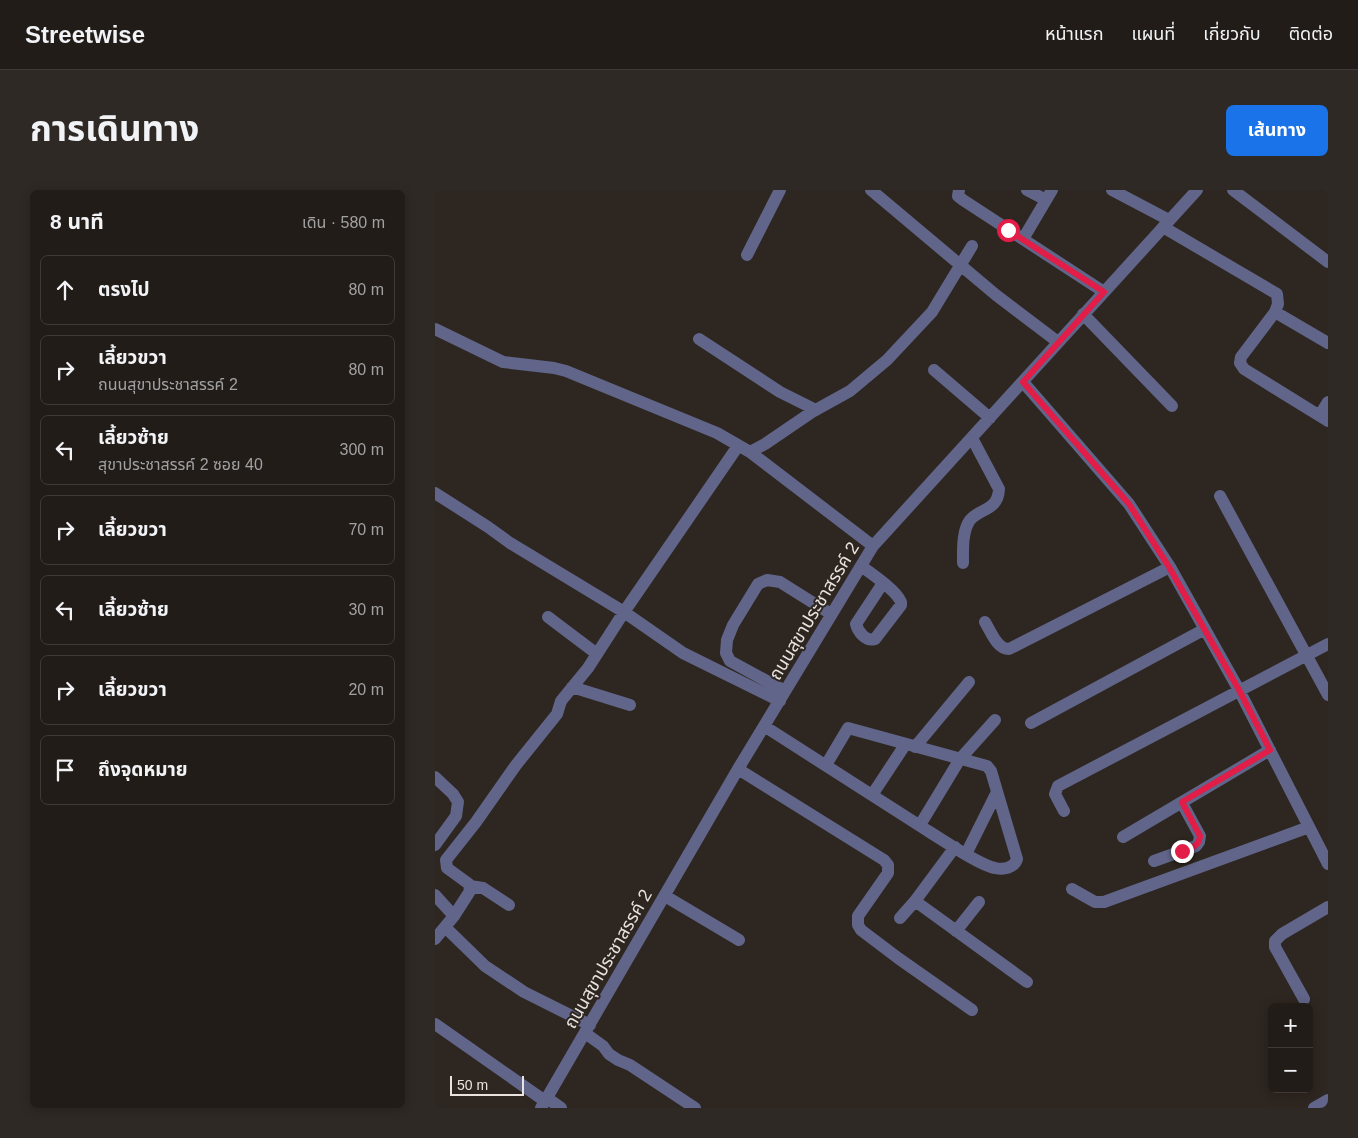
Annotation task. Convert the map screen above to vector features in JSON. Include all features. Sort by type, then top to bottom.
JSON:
[{"type":"street","points":[[747,255],[780,190]]},
{"type":"street","points":[[871,190],[996,295],[1058,342]]},
{"type":"street","points":[[959,190],[958,196],[963,200],[1104,292]]},
{"type":"street","points":[[1023,240],[1049,195],[1027,190]]},
{"type":"street","points":[[1112,190],[1277,294],[1278,304],[1275,312],[1241,357],[1240,363],[1244,369],[1324,418],[1328,402]]},
{"type":"street","name":"ถนนสุขาประชาสรรค์ 2","points":[[544,1102],[738,769],[873,546],[1197,190]]},
{"type":"street","points":[[1233,190],[1328,262]]},
{"type":"street","points":[[750,452],[850,391],[887,360],[933,312],[972,246]]},
{"type":"street","points":[[1275,312],[1328,342]]},
{"type":"street","points":[[1083,314],[1172,406]]},
{"type":"street","points":[[435,329],[503,362],[560,370],[717,433],[750,452],[873,546]]},
{"type":"street","points":[[699,339],[780,392],[816,410]]},
{"type":"street","points":[[935,370],[990,418]]},
{"type":"street","points":[[1023,382],[1129,504],[1169,567],[1239,690],[1328,864]]},
{"type":"street","points":[[963,563],[966,529],[971,519],[995,503],[999,497],[999,489],[972,438]]},
{"type":"street","points":[[509,905],[483,888],[470,886],[447,868],[446,860],[476,822],[516,764],[557,714],[561,700],[597,654],[738,446]]},
{"type":"street","points":[[435,493],[510,543],[624,612],[683,653],[783,696]]},
{"type":"street","points":[[1220,496],[1328,695]]},
{"type":"street","points":[[861,566],[883,583]]},
{"type":"street","points":[[985,622],[999,646],[1003,649],[1009,649],[1169,567]]},
{"type":"street","points":[[783,696],[730,661],[726,652],[727,640],[743,609],[758,584],[767,580],[779,582],[831,614]]},
{"type":"street","points":[[548,617],[597,654]]},
{"type":"street","points":[[1031,724],[1205,629]]},
{"type":"street","points":[[1064,811],[1055,794],[1058,786],[1328,644]]},
{"type":"street","points":[[872,795],[910,746],[969,682]]},
{"type":"street","points":[[572,687],[630,705]]},
{"type":"street","points":[[920,825],[960,759],[995,720]]},
{"type":"street","points":[[765,726],[872,795],[961,851],[994,868],[1010,867],[1015,864],[1017,859],[991,771],[987,766],[848,728],[826,765]]},
{"type":"street","points":[[1123,837],[1270,750]]},
{"type":"street","points":[[738,769],[883,860],[888,865],[888,873],[858,916],[858,925],[861,930],[897,958],[972,1010]]},
{"type":"street","points":[[435,777],[453,794],[458,802],[456,816],[435,845]]},
{"type":"street","points":[[900,918],[961,851],[997,792]]},
{"type":"street","points":[[1154,861],[1195,846],[1199,842],[1200,836],[1182,802]]},
{"type":"street","points":[[1072,889],[1095,902],[1104,902],[1309,827]]},
{"type":"street","points":[[435,939],[469,895],[470,886]]},
{"type":"street","points":[[435,895],[454,916]]},
{"type":"street","points":[[665,896],[739,940]]},
{"type":"street","points":[[915,901],[1027,982]]},
{"type":"street","points":[[956,931],[979,902]]},
{"type":"street","points":[[1304,999],[1275,947],[1275,941],[1282,934],[1328,907]]},
{"type":"street","points":[[445,928],[485,966],[524,992],[587,1029],[603,1046],[621,1054],[630,1064],[695,1108]]},
{"type":"street","points":[[435,1024],[544,1102],[561,1108]]},
{"type":"street","points":[[1314,1108],[1328,1100]]},
{"type":"route","points":[[1008,230],[1104,292],[1023,382],[1129,504],[1169,567],[1239,690],[1270,750],[1182,802],[1200,836],[1199,842],[1195,846],[1182,851]]}]
